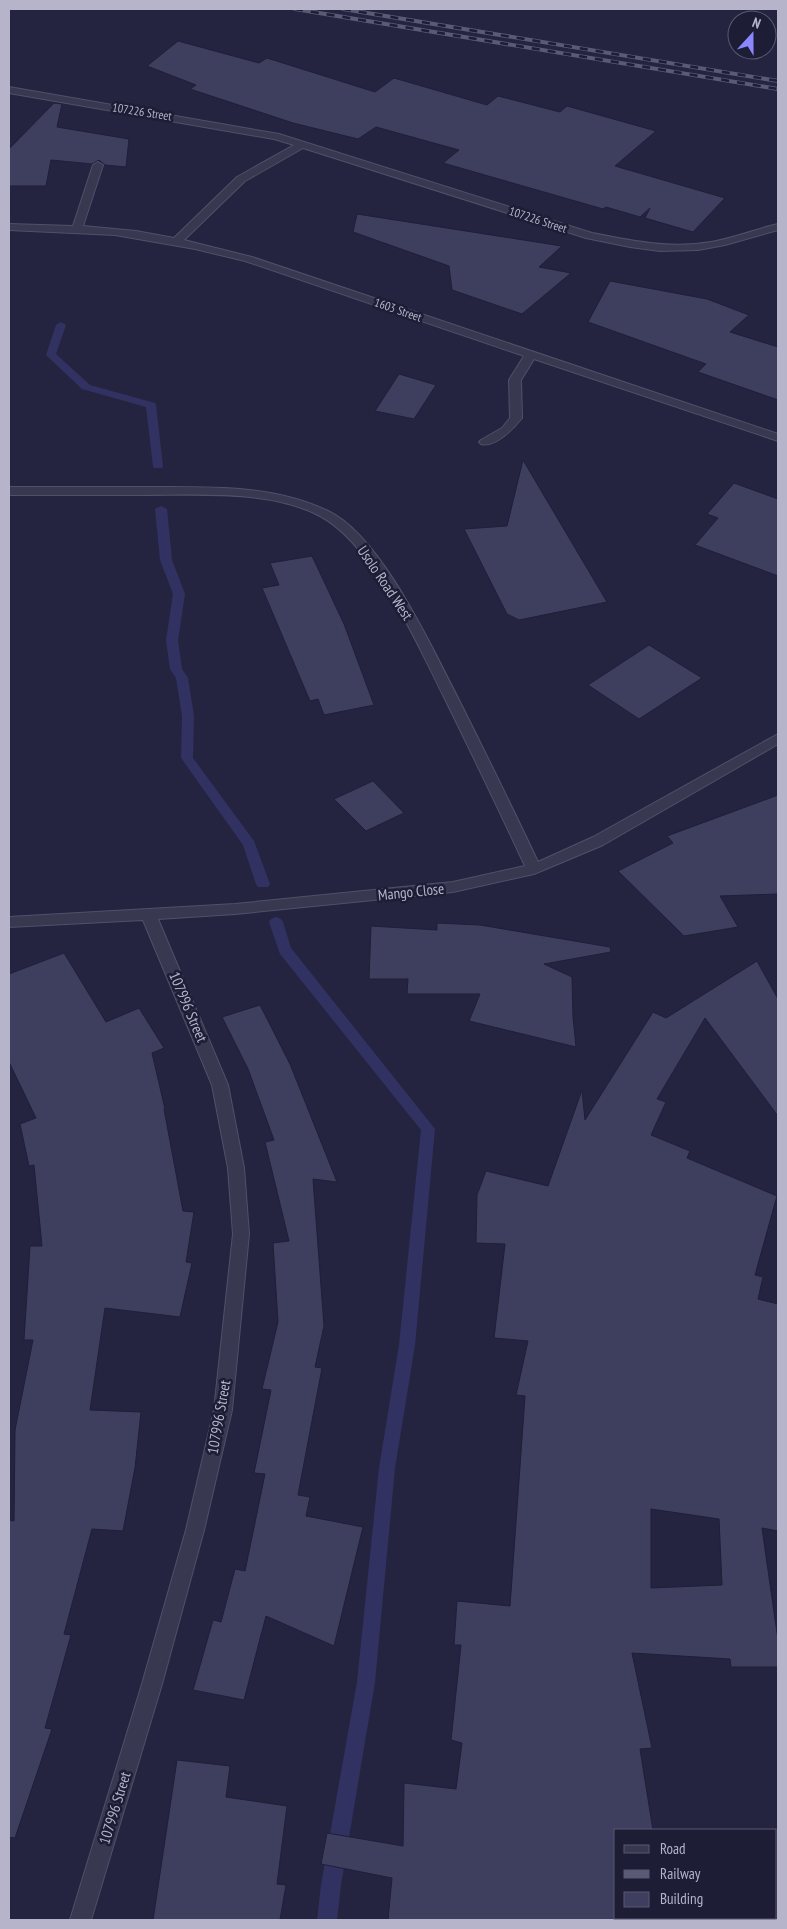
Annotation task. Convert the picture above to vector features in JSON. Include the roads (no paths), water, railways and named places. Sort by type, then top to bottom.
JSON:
[{"type":"street","name":"107226 Street","points":[[9,90],[248,130],[303,144],[590,236],[641,246],[669,248],[725,243],[778,227]]},
{"type":"street","points":[[176,242],[241,179],[303,144]]},
{"type":"street","points":[[77,230],[98,165]]},
{"type":"street","name":"1603 Street","points":[[9,227],[135,235],[176,242],[248,259],[530,356],[778,438]]},
{"type":"street","points":[[485,442],[506,430],[516,418],[515,380],[530,356]]},
{"type":"street","name":"Usolo Road West","points":[[9,491],[201,491],[251,494],[290,500],[325,514],[352,535],[379,568],[410,617],[489,774],[534,869]]},
{"type":"street","name":"Mango Close","points":[[9,922],[235,909],[454,887],[534,869],[598,841],[778,738]]},
{"type":"street","points":[[759,750],[778,751]]},
{"type":"street","name":"107996 Street","points":[[81,1920],[152,1684],[194,1530],[223,1410],[241,1234],[236,1168],[220,1085],[148,913]]},
{"type":"waterway","points":[[61,325],[51,355],[86,387],[151,405],[158,466]]},
{"type":"waterway","points":[[161,509],[166,560],[179,594],[172,640],[176,669],[182,678],[188,716],[187,758],[249,844],[263,884]]},
{"type":"waterway","points":[[276,922],[285,950],[428,1129],[407,1345],[387,1468],[366,1682],[331,1885],[327,1920]]},
{"type":"railway","points":[[295,9],[778,89]]},
{"type":"railway","points":[[343,9],[778,81]]}]
